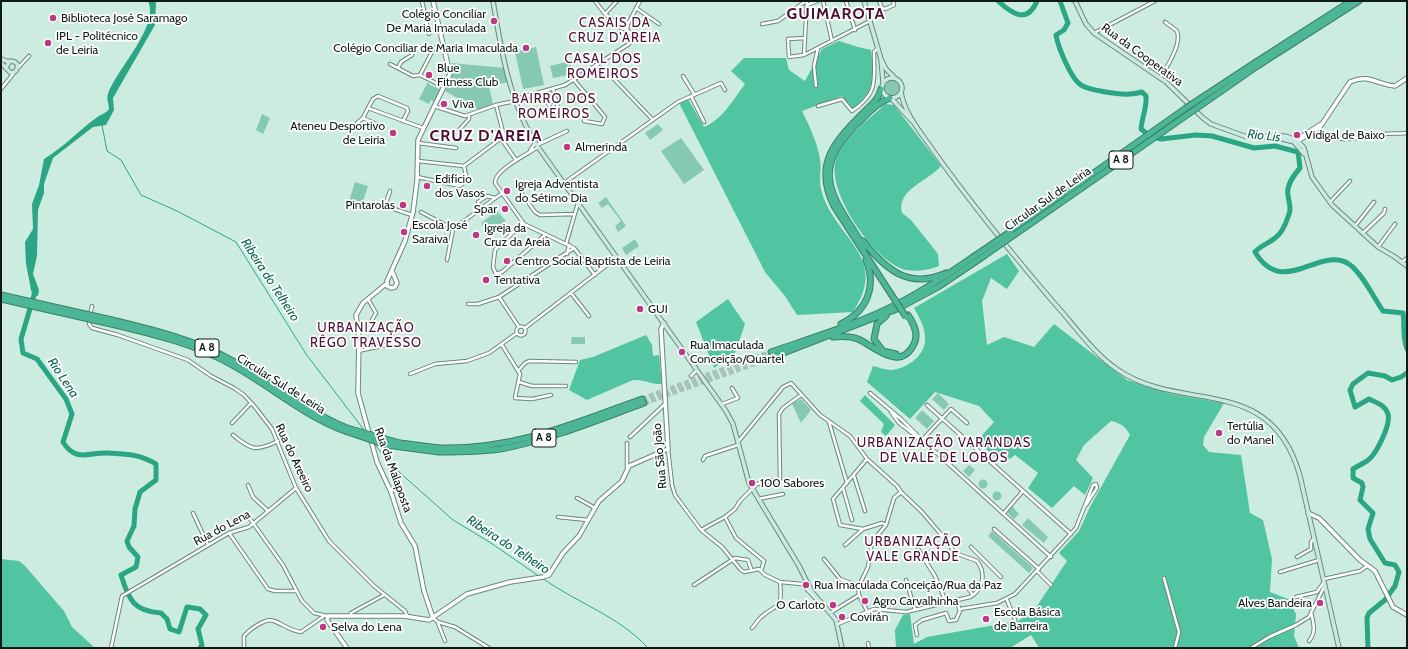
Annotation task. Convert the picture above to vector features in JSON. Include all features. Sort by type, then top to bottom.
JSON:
[{"type":"highway","name":"Circular Sul de Leiria","points":[[983,254],[961,265],[938,282],[898,304],[772,354],[813,343],[897,309],[938,287],[983,254],[1257,64],[1351,1]]},
{"type":"highway","name":"Circular Sul de Leiria","points":[[1257,64],[1359,1]]},
{"type":"highway","points":[[881,89],[877,100],[838,139],[830,154],[826,167],[826,182],[830,198],[862,250],[893,294]]},
{"type":"highway","points":[[813,343],[835,337],[850,337],[862,341],[885,356],[899,356],[910,350],[916,338],[915,328],[838,205],[831,191],[829,172],[836,149],[844,138],[878,104],[890,98]]},
{"type":"highway","points":[[854,231],[885,265],[906,277],[920,279],[934,278],[961,265]]},
{"type":"highway","points":[[826,333],[854,317],[862,309],[868,298],[871,286],[871,274],[862,250]]},
{"type":"highway","name":"Circular Sul de Leiria","points":[[1,295],[111,322]]},
{"type":"highway","name":"Circular Sul de Leiria","points":[[1,299],[170,334],[208,348],[248,370],[307,408],[346,429],[386,444],[471,452],[516,446],[554,435],[643,401]]},
{"type":"highway","points":[[897,309],[881,319],[875,327],[874,339],[881,349],[891,354],[896,354],[908,347],[913,334],[907,316]]},
{"type":"main road","points":[[493,1],[500,46],[522,118],[537,145],[722,404],[731,420],[744,470],[752,489],[799,566],[816,599],[830,613],[838,624],[842,648]]},
{"type":"main road","points":[[864,1],[881,59],[886,70],[901,83],[901,92],[904,104],[917,127]]},
{"type":"main road","name":"Rua da Cooperativa","points":[[1075,1],[1086,24],[1094,33],[1160,78],[1206,120],[1229,131],[1251,138],[1274,137],[1297,142]]},
{"type":"main road","points":[[1,59],[9,62],[14,61],[18,68],[15,72],[9,72],[1,63]]},
{"type":"main road","points":[[881,59],[883,82],[881,89],[883,94],[896,102],[917,127],[988,225],[1080,333],[1109,363],[1134,379],[1150,385],[1236,404],[1259,416],[1272,427],[1284,441],[1294,459],[1310,520],[1339,648]]},
{"type":"main road","points":[[6,67],[9,62]]},
{"type":"main road","points":[[883,82],[887,78],[896,78]]},
{"type":"main road","points":[[890,98],[897,97],[901,92]]},
{"type":"main road","points":[[1297,142],[1306,157],[1312,177],[1329,202],[1378,247],[1407,266]]},
{"type":"street","points":[[422,1],[429,34]]},
{"type":"street","name":"Rua da Malaposta","points":[[433,1],[450,74],[417,142],[417,177],[408,233],[387,286],[360,306],[356,315],[359,333],[357,385],[361,410],[376,462],[391,492],[401,523],[415,546],[424,591],[433,618]]},
{"type":"street","points":[[595,1],[605,14],[616,21],[622,28],[626,28]]},
{"type":"street","points":[[605,14],[617,1]]},
{"type":"street","points":[[620,26],[630,18],[640,1]]},
{"type":"street","points":[[762,24],[778,21],[806,2],[817,1]]},
{"type":"street","points":[[824,1],[832,41]]},
{"type":"street","points":[[846,1],[855,30]]},
{"type":"street","points":[[879,1],[882,8],[885,9],[894,5],[893,1]]},
{"type":"street","points":[[1094,33],[1155,1]]},
{"type":"street","points":[[804,56],[806,2]]},
{"type":"street","points":[[636,8],[659,24]]},
{"type":"street","points":[[616,21],[625,22]]},
{"type":"street","points":[[805,38],[789,38],[789,57],[804,56],[870,21]]},
{"type":"street","points":[[434,106],[460,116],[469,116],[496,105],[553,89],[574,80],[631,42],[632,37],[626,28],[625,22]]},
{"type":"street","points":[[1160,78],[1171,61],[1178,39],[1177,31],[1165,22]]},
{"type":"street","points":[[420,75],[434,48],[444,46]]},
{"type":"street","points":[[398,68],[401,62],[412,55],[413,48]]},
{"type":"street","points":[[816,86],[814,66],[818,48]]},
{"type":"street","points":[[818,106],[842,99],[852,111],[867,98],[872,93],[874,85],[874,52],[878,48]]},
{"type":"street","points":[[18,68],[29,56]]},
{"type":"street","points":[[16,63],[23,63]]},
{"type":"street","points":[[390,64],[413,76],[420,75],[444,87]]},
{"type":"street","points":[[597,66],[612,78],[653,120]]},
{"type":"street","points":[[9,72],[10,78]]},
{"type":"street","points":[[1,89],[15,72]]},
{"type":"street","points":[[683,76],[704,122]]},
{"type":"street","points":[[1297,142],[1323,122],[1347,86],[1356,79],[1371,78],[1395,86],[1407,78]]},
{"type":"street","points":[[574,80],[605,117],[602,124],[584,121]]},
{"type":"street","points":[[564,183],[678,102],[692,95],[706,91],[721,83],[725,90]]},
{"type":"street","points":[[553,89],[556,100],[558,108],[550,110],[548,103],[556,100]]},
{"type":"street","points":[[572,101],[584,93]]},
{"type":"street","points":[[357,123],[363,118],[373,99],[378,96],[407,108],[408,111],[403,121]]},
{"type":"street","points":[[417,162],[464,166],[502,140],[504,134],[496,105]]},
{"type":"street","points":[[368,108],[423,128]]},
{"type":"street","points":[[460,129],[469,119],[469,116]]},
{"type":"street","points":[[363,118],[380,126]]},
{"type":"street","points":[[1313,130],[1335,138],[1354,140],[1376,135],[1407,133]]},
{"type":"street","points":[[566,131],[537,145],[516,160],[495,178],[495,183],[501,194],[523,223],[574,248],[595,275]]},
{"type":"street","points":[[502,140],[516,160]]},
{"type":"street","points":[[417,142],[456,148]]},
{"type":"street","points":[[417,177],[460,186],[467,180],[464,166]]},
{"type":"street","points":[[1329,202],[1350,181]]},
{"type":"street","points":[[518,188],[535,212],[540,215],[575,214]]},
{"type":"street","points":[[390,191],[385,206],[412,215]]},
{"type":"street","points":[[447,260],[453,229],[501,194]]},
{"type":"street","points":[[480,209],[478,202],[488,196],[495,198]]},
{"type":"street","points":[[567,254],[578,202]]},
{"type":"street","points":[[1354,226],[1374,202]]},
{"type":"street","points":[[1363,234],[1384,213],[1385,209]]},
{"type":"street","points":[[421,212],[453,229]]},
{"type":"street","points":[[523,223],[495,250],[493,266],[494,273],[497,274],[502,272],[545,235]]},
{"type":"street","points":[[1378,247],[1395,224]]},
{"type":"street","points":[[468,304],[483,303],[499,297],[574,248]]},
{"type":"street","points":[[608,265],[615,254]]},
{"type":"street","points":[[1402,262],[1407,258]]},
{"type":"street","points":[[517,333],[521,335],[524,334],[525,328],[608,265],[620,260]]},
{"type":"street","points":[[392,271],[395,279]]},
{"type":"street","points":[[390,278],[395,279]]},
{"type":"street","name":"Rua da Malaposta","points":[[387,286],[393,288],[396,286],[397,283],[395,279]]},
{"type":"street","points":[[571,293],[589,316]]},
{"type":"street","points":[[499,297],[519,327],[525,328]]},
{"type":"street","points":[[368,299],[376,313],[372,320]]},
{"type":"street","name":"Rua do Areeiro","points":[[92,306],[89,322],[92,328],[113,333],[195,364],[211,376],[234,388],[252,403],[272,429],[296,488],[328,541],[384,595],[406,612],[408,617]]},
{"type":"street","name":"Rua São João","points":[[664,323],[661,328],[668,449],[673,492],[701,530],[732,559],[742,571],[751,569],[761,571],[765,575],[780,582],[803,584],[816,599]]},
{"type":"street","points":[[410,374],[435,364],[467,361],[489,353],[517,333],[519,327]]},
{"type":"street","points":[[358,351],[386,345]]},
{"type":"street","points":[[502,345],[520,376],[514,397],[518,399],[532,399],[551,395]]},
{"type":"street","points":[[518,371],[525,363],[529,361],[576,362]]},
{"type":"street","points":[[691,376],[698,370]]},
{"type":"street","points":[[519,382],[532,386],[566,386]]},
{"type":"street","points":[[703,460],[705,456],[738,444],[779,391],[789,383],[793,384],[801,395],[829,422],[850,436],[868,459],[897,486],[901,492],[906,495],[930,521],[955,553],[960,556],[972,558],[979,564],[983,578],[980,587],[973,595],[902,612],[877,608],[838,624]]},
{"type":"street","points":[[722,404],[738,398],[732,388]]},
{"type":"street","points":[[870,393],[923,439],[930,447]]},
{"type":"street","points":[[701,530],[725,517],[735,509],[740,500],[757,484],[780,479],[779,414],[783,408],[801,395]]},
{"type":"street","points":[[232,423],[252,403]]},
{"type":"street","points":[[630,438],[666,403]]},
{"type":"street","points":[[927,405],[1071,534]]},
{"type":"street","points":[[923,439],[950,409],[966,422]]},
{"type":"street","points":[[891,412],[899,422],[930,447],[1004,513],[1050,557]]},
{"type":"street","points":[[829,422],[847,483]]},
{"type":"street","points":[[233,435],[241,442],[256,448],[264,448],[278,441]]},
{"type":"street","points":[[248,516],[283,566],[295,591],[307,608],[317,614],[326,616],[408,617],[424,620],[433,618],[467,594],[517,580],[538,578],[549,575],[563,553],[578,537],[602,498],[622,481],[627,468],[627,442]]},
{"type":"street","points":[[627,468],[634,462],[668,449]]},
{"type":"street","points":[[868,459],[833,499],[838,523],[844,527],[863,529],[882,523],[886,525]]},
{"type":"street","points":[[854,475],[864,511]]},
{"type":"street","points":[[960,609],[997,603],[1007,600],[1015,594],[1078,525],[1086,504],[1093,486],[1096,484],[1097,488],[1086,504]]},
{"type":"street","points":[[248,485],[253,497],[268,511]]},
{"type":"street","name":"Rua do Lena","points":[[111,648],[122,596],[229,533],[245,529],[296,488]]},
{"type":"street","points":[[843,488],[852,520]]},
{"type":"street","points":[[1004,513],[1023,491]]},
{"type":"street","points":[[867,611],[859,595],[859,586],[868,567],[871,544],[886,525],[894,498],[901,492]]},
{"type":"street","points":[[758,500],[783,494]]},
{"type":"street","points":[[577,498],[595,508]]},
{"type":"street","points":[[193,513],[208,545]]},
{"type":"street","points":[[1308,513],[1319,518],[1378,575],[1390,602],[1395,608],[1407,615]]},
{"type":"street","points":[[558,517],[588,520]]},
{"type":"street","points":[[725,517],[736,538],[763,560],[764,564],[761,571]]},
{"type":"street","points":[[1310,520],[1313,518],[1319,518]]},
{"type":"street","points":[[845,546],[863,529]]},
{"type":"street","points":[[994,529],[1038,570],[1051,585]]},
{"type":"street","points":[[229,533],[268,588],[275,591],[295,591]]},
{"type":"street","points":[[1297,557],[1311,549],[1311,542],[1314,538]]},
{"type":"street","points":[[971,547],[1001,577]]},
{"type":"street","points":[[918,549],[935,576],[946,602]]},
{"type":"street","points":[[824,558],[840,579],[859,586]]},
{"type":"street","points":[[694,585],[732,559],[747,559],[751,563],[751,569]]},
{"type":"street","points":[[979,564],[983,559]]},
{"type":"street","points":[[1280,572],[1319,560]]},
{"type":"street","points":[[1296,597],[1317,592],[1324,582],[1360,571],[1368,566]]},
{"type":"street","points":[[1164,578],[1179,632],[1175,648]]},
{"type":"street","points":[[906,580],[914,610]]},
{"type":"street","points":[[752,628],[760,618],[779,605],[781,596],[780,582]]},
{"type":"street","points":[[1251,648],[1269,636],[1296,625],[1309,616],[1324,582]]},
{"type":"street","points":[[960,584],[967,587],[973,595]]},
{"type":"street","points":[[350,616],[384,595]]},
{"type":"street","points":[[830,613],[859,595]]},
{"type":"street","points":[[917,635],[916,625],[918,622],[946,613],[947,620],[953,621],[959,615],[960,609],[956,600]]},
{"type":"street","points":[[1007,600],[1015,620]]},
{"type":"street","points":[[1308,641],[1314,633],[1310,612]]},
{"type":"street","points":[[244,648],[244,636],[252,628],[267,621],[273,620],[292,630],[301,632],[326,616]]},
{"type":"street","points":[[326,616],[327,620],[347,648]]},
{"type":"street","points":[[433,618],[438,622],[455,627],[489,648]]},
{"type":"street","points":[[438,622],[445,641]]},
{"type":"street","points":[[868,643],[869,648]]},
{"type":"shaded area","points":[[148,1],[155,1],[156,3],[155,25],[113,98],[114,110],[106,125],[93,127],[53,158],[44,184],[44,193],[38,210],[37,256],[33,274],[39,290],[38,296],[32,294],[26,264],[25,242],[33,229],[32,204],[39,185],[44,159],[109,109],[107,96],[136,48],[148,23],[150,11]]},
{"type":"shaded area","points":[[839,41],[871,50],[873,77],[870,89],[860,102],[852,109],[842,96],[802,111],[819,153],[820,184],[822,193],[829,209],[857,249],[863,262],[866,277],[863,293],[853,312],[797,315],[785,296],[765,272],[679,103],[688,99],[704,127],[722,115],[745,84],[731,71],[744,58],[786,58],[789,70],[805,81],[822,49]]},
{"type":"shaded area","points":[[536,47],[544,85],[523,89],[515,52]]},
{"type":"shaded area","points":[[570,61],[573,74],[553,78],[550,66]]},
{"type":"shaded area","points":[[451,63],[505,68],[509,82],[489,86],[493,104],[479,110],[445,91],[452,77]]},
{"type":"shaded area","points":[[892,80],[899,85],[900,88],[895,95],[892,96],[885,91],[884,88],[889,81]]},
{"type":"shaded area","points":[[428,82],[430,85],[440,89],[434,102],[431,100],[429,104],[419,99]]},
{"type":"shaded area","points":[[885,104],[894,105],[941,166],[915,186],[904,198],[901,205],[902,213],[911,220],[938,254],[939,266],[931,269],[919,271],[906,270],[894,265],[881,255],[868,242],[857,226],[839,193],[835,177],[835,164],[838,155],[843,146],[856,131]]},
{"type":"shaded area","points":[[262,114],[270,118],[263,134],[256,130]]},
{"type":"shaded area","points":[[658,124],[663,130],[650,140],[645,133]]},
{"type":"shaded area","points":[[681,138],[704,170],[684,184],[661,151]]},
{"type":"shaded area","points":[[355,182],[368,186],[362,204],[349,201]]},
{"type":"shaded area","points":[[606,197],[626,226],[618,232],[615,226],[621,221],[608,204],[602,208],[598,203]]},
{"type":"shaded area","points":[[497,211],[506,221],[489,234],[481,223]]},
{"type":"shaded area","points":[[635,239],[639,246],[626,255],[622,248]]},
{"type":"shaded area","points":[[1007,254],[1019,271],[1007,289],[991,278],[982,301],[987,345],[1004,337],[1034,347],[1054,324],[1127,380],[1172,394],[1224,403],[1204,437],[1203,445],[1209,452],[1241,455],[1250,513],[1263,520],[1272,559],[1270,592],[1288,599],[1296,614],[1294,636],[1299,648],[1039,648],[1031,635],[1010,648],[896,648],[895,630],[903,615],[910,614],[914,644],[927,637],[1018,621],[1035,609],[1067,561],[1059,553],[1079,531],[1090,507],[1130,435],[1123,426],[1111,421],[1084,445],[1076,460],[1093,478],[1085,495],[1074,486],[1052,508],[1028,488],[1038,473],[1015,455],[1003,464],[977,441],[994,422],[979,406],[935,392],[910,419],[867,382],[873,366],[889,370],[897,369],[914,361],[922,351],[925,336],[922,323],[914,308]]},
{"type":"shaded area","points":[[728,299],[745,324],[735,353],[714,368],[696,322]]},
{"type":"shaded area","points":[[646,335],[652,345],[653,356],[659,355],[662,384],[633,380],[587,400],[569,390],[580,360],[593,357]]},
{"type":"shaded area","points":[[572,337],[585,337],[585,344],[571,344]]},
{"type":"shaded area","points":[[938,393],[949,404],[944,410],[932,399]]},
{"type":"shaded area","points":[[865,395],[895,425],[886,436],[881,432],[884,424],[860,401]]},
{"type":"shaded area","points":[[801,399],[811,410],[801,423],[792,404]]},
{"type":"shaded area","points":[[922,410],[934,421],[927,429],[915,418]]},
{"type":"shaded area","points":[[969,465],[975,470],[969,477],[963,471]]},
{"type":"shaded area","points":[[983,479],[988,484],[983,489],[978,484]]},
{"type":"shaded area","points":[[997,491],[1002,496],[997,501],[992,496]]},
{"type":"shaded area","points":[[1012,506],[1019,514],[1014,519],[1007,512]]},
{"type":"shaded area","points":[[1028,518],[1048,537],[1044,543],[1022,525]]},
{"type":"shaded area","points":[[992,531],[1033,568],[1029,573],[988,536]]},
{"type":"shaded area","points":[[1,559],[19,561],[25,566],[64,611],[72,627],[95,648],[1,648]]},
{"type":"waterway","name":"Rio Lis","points":[[998,1],[1013,13],[1024,15],[1029,13],[1037,1]]},
{"type":"waterway","name":"Rio Lis","points":[[1060,1],[1068,23],[1064,30],[1056,35],[1059,47],[1069,70],[1077,82],[1085,87],[1112,93],[1134,94],[1142,92],[1146,96],[1146,100],[1141,129],[1150,136],[1161,139],[1196,135],[1212,136],[1254,148],[1275,146],[1298,152],[1300,168],[1289,184],[1288,195],[1290,208],[1286,222],[1277,236],[1255,252],[1266,265],[1277,271],[1289,271],[1326,261],[1338,260],[1349,264],[1359,273],[1383,311],[1403,313],[1407,349]]},
{"type":"waterway","name":"Ribeira do Telheiro","points":[[102,125],[107,151],[121,160],[141,195],[177,211],[236,242],[306,354],[364,430]]},
{"type":"waterway","name":"Rio Lena","points":[[33,288],[35,292],[21,339],[23,353],[37,359],[66,399],[72,414],[63,442],[68,448],[78,454],[127,454],[139,456],[156,464],[156,480],[140,492],[135,509],[134,526],[127,541],[129,547],[138,557],[136,567],[121,575],[127,592],[130,598],[139,607],[144,610],[161,613],[167,619],[170,629],[179,632],[187,607],[200,609],[206,615],[198,629],[202,645],[200,648]]},
{"type":"waterway","name":"Rio Lis","points":[[1368,648],[1367,618],[1369,613],[1385,600],[1395,586],[1399,572],[1395,565],[1385,563],[1370,539],[1368,529],[1373,513],[1360,500],[1363,487],[1362,483],[1353,478],[1353,469],[1371,458],[1385,432],[1388,414],[1383,406],[1369,399],[1355,407],[1350,390],[1353,384],[1368,373],[1385,376],[1392,380],[1407,373]]},
{"type":"waterway","name":"Ribeira do Telheiro","points":[[374,443],[389,463],[453,520],[491,543],[540,577]]},
{"type":"waterway","name":"Ribeira do Telheiro","points":[[542,578],[555,587],[611,618],[637,637],[648,648]]},
{"type":"tunnel","points":[[642,399],[771,352]]},
{"type":"tunnel","points":[[644,403],[773,357]]},
{"type":"place","name":"Biblioteca José Saramago","points":[[53,18]]},
{"type":"place","name":"Colégio Conciliar De Maria Imaculada","points":[[494,21]]},
{"type":"place","name":"IPL - Politécnico de Leiria","points":[[48,43]]},
{"type":"place","name":"Colégio Conciliar de Maria Imaculada","points":[[526,48]]},
{"type":"place","name":"Blue Fitness Club","points":[[429,75]]},
{"type":"place","name":"Viva","points":[[444,104]]},
{"type":"place","name":"Ateneu Desportivo de Leiria","points":[[393,133]]},
{"type":"place","name":"Vidigal de Baixo","points":[[1297,135]]},
{"type":"place","name":"Almerinda","points":[[567,147]]},
{"type":"place","name":"Edifício dos Vasos","points":[[427,186]]},
{"type":"place","name":"Igreja Adventista do Sétimo Dia","points":[[507,191]]},
{"type":"place","name":"Pintarolas","points":[[403,205]]},
{"type":"place","name":"Spar","points":[[505,209]]},
{"type":"place","name":"Escola José Saraiva","points":[[404,232]]},
{"type":"place","name":"Igreja da Cruz da Areia","points":[[476,235]]},
{"type":"place","name":"Centro Social Baptista de Leiria","points":[[507,261]]},
{"type":"place","name":"Tentativa","points":[[486,280]]},
{"type":"place","name":"GUI","points":[[640,309]]},
{"type":"place","name":"Rua Imaculada Conceição/Quartel","points":[[682,352]]},
{"type":"place","name":"Tertúlia do Manel","points":[[1219,433]]},
{"type":"place","name":"100 Sabores","points":[[752,483]]},
{"type":"place","name":"Rua Imaculada Conceição/Rua da Paz","points":[[806,585]]},
{"type":"place","name":"Agro Carvalhinha","points":[[865,601]]},
{"type":"place","name":"Alves Bandeira","points":[[1320,603]]},
{"type":"place","name":"O Carloto","points":[[833,605]]},
{"type":"place","name":"Covirán","points":[[842,617]]},
{"type":"place","name":"Escola Básica de Barreira","points":[[986,619]]},
{"type":"place","name":"Selva do Lena","points":[[323,627]]},
{"type":"district","name":"GUIMAROTA","points":[[836,14]]},
{"type":"district","name":"CASAIS DA CRUZ D'AREIA","points":[[615,30]]},
{"type":"district","name":"CASAL DOS ROMEIROS","points":[[603,66]]},
{"type":"district","name":"BAIRRO DOS ROMEIROS","points":[[554,106]]},
{"type":"district","name":"CRUZ D'AREIA","points":[[486,136]]},
{"type":"district","name":"URBANIZAÇÃO RÊGO TRAVESSO","points":[[366,336]]},
{"type":"district","name":"URBANIZAÇÃO VARANDAS DE VALE DE LOBOS","points":[[944,450]]},
{"type":"district","name":"URBANIZAÇÃO VALE GRANDE","points":[[913,550]]}]
